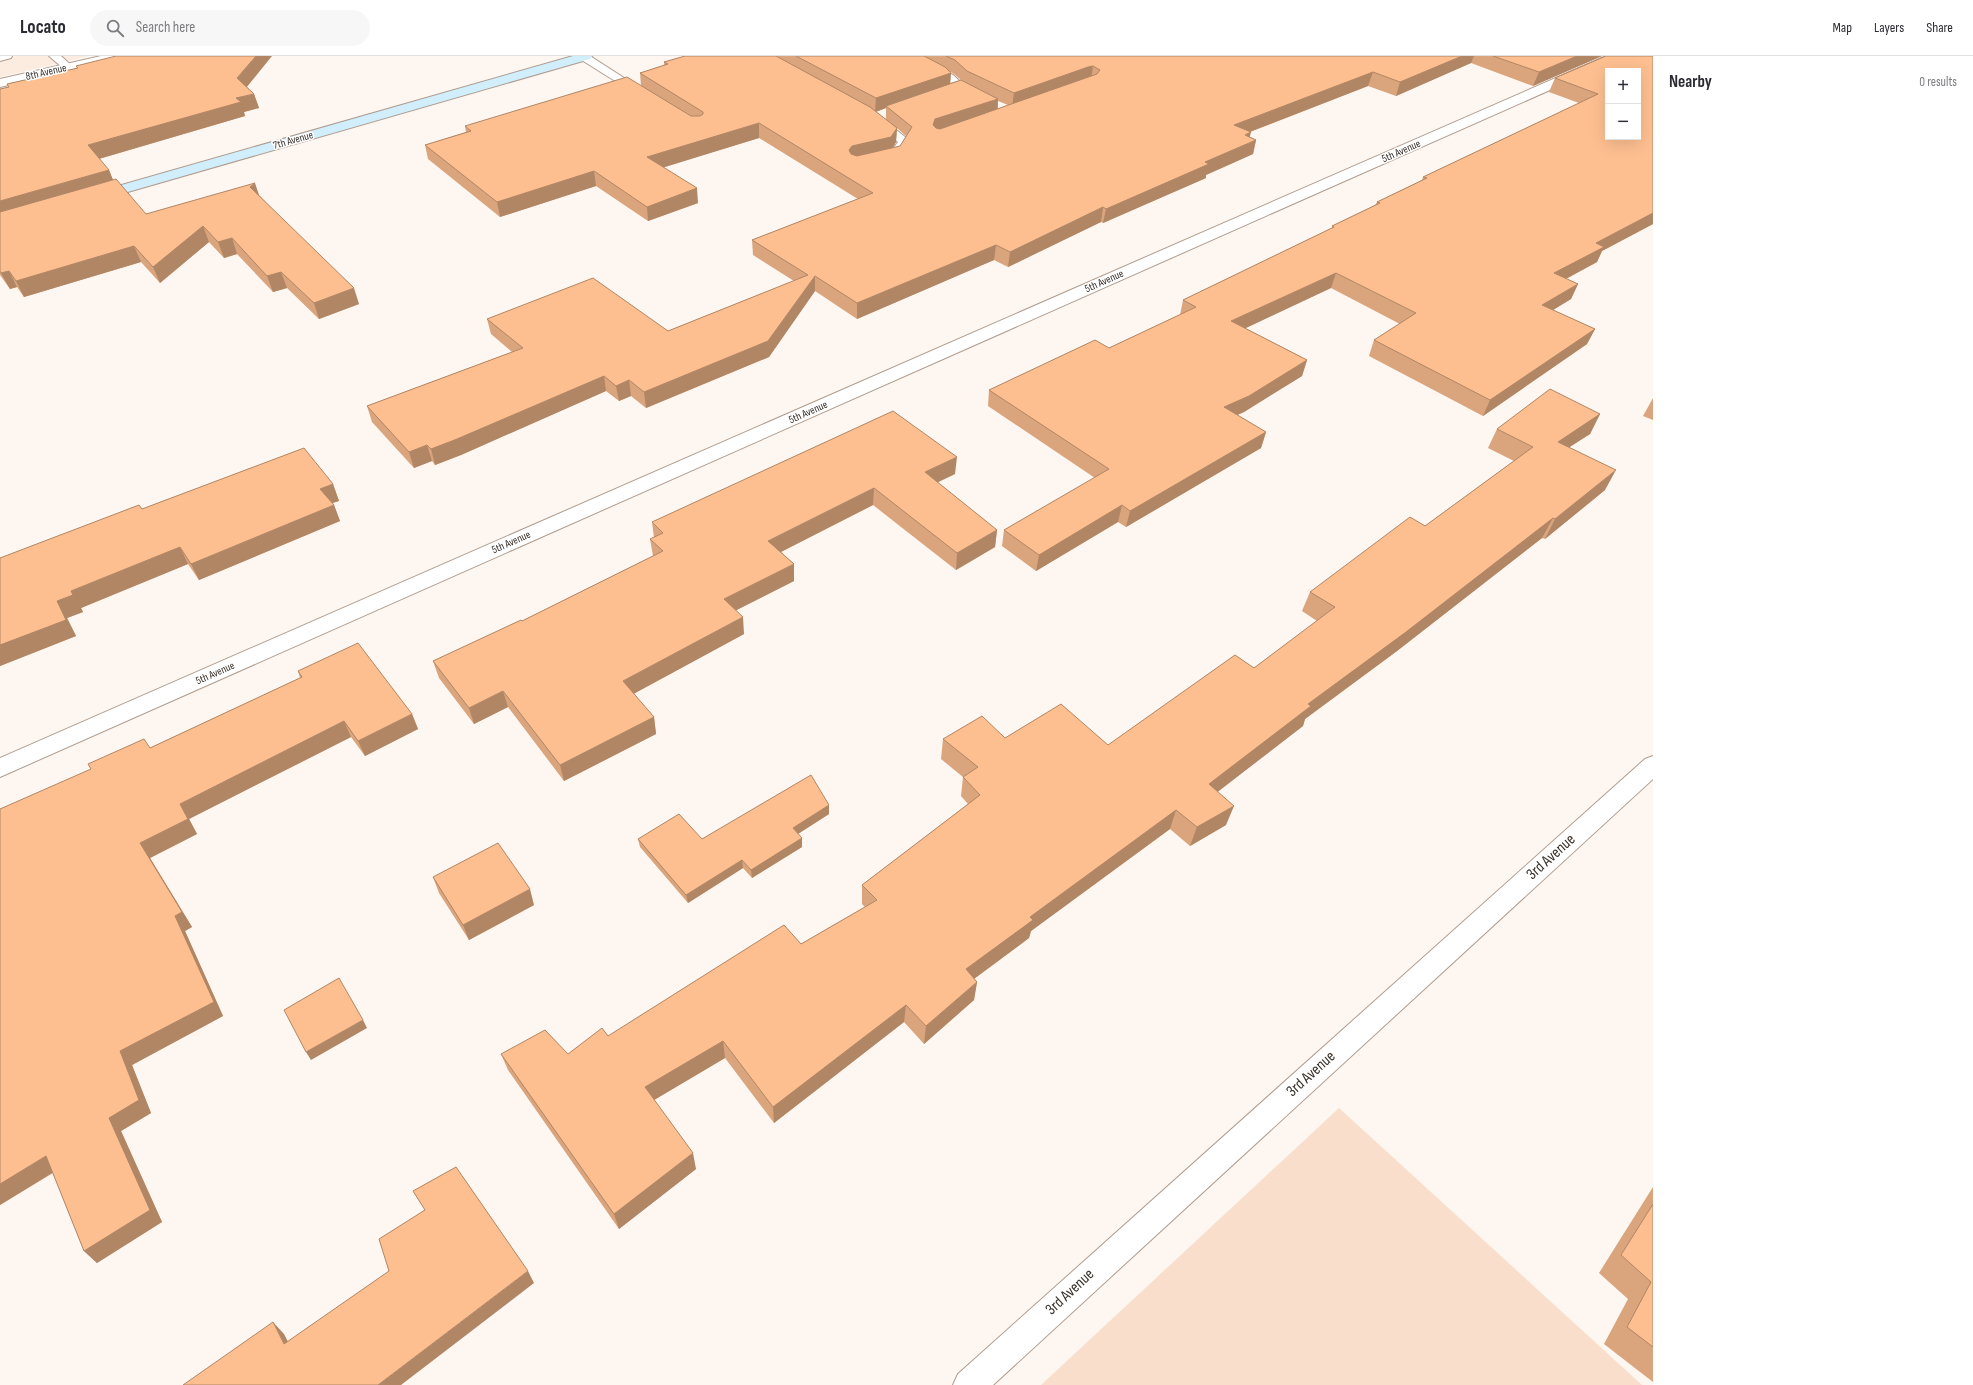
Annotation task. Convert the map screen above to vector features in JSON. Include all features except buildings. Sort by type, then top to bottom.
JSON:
[{"type":"street","name":"8th Avenue","points":[[0,83],[116,56]]},
{"type":"street","name":"7th Avenue","points":[[84,200],[585,56]]},
{"type":"street","name":"5th Avenue","points":[[0,768],[1616,56]]},
{"type":"street","name":"3rd Avenue","points":[[969,1385],[1653,765]]},
{"type":"lane","points":[[0,58],[7,56]]},
{"type":"lane","points":[[54,56],[68,67]]},
{"type":"lane","points":[[585,56],[650,98]]},
{"type":"lane","points":[[906,56],[949,77],[964,90],[946,93]]},
{"type":"lane","points":[[879,160],[895,156],[904,141],[871,116],[888,113]]},
{"type":"shaded area","points":[[0,56],[89,56],[0,77]]},
{"type":"shaded area","points":[[1339,1108],[1642,1385],[1041,1385]]}]
